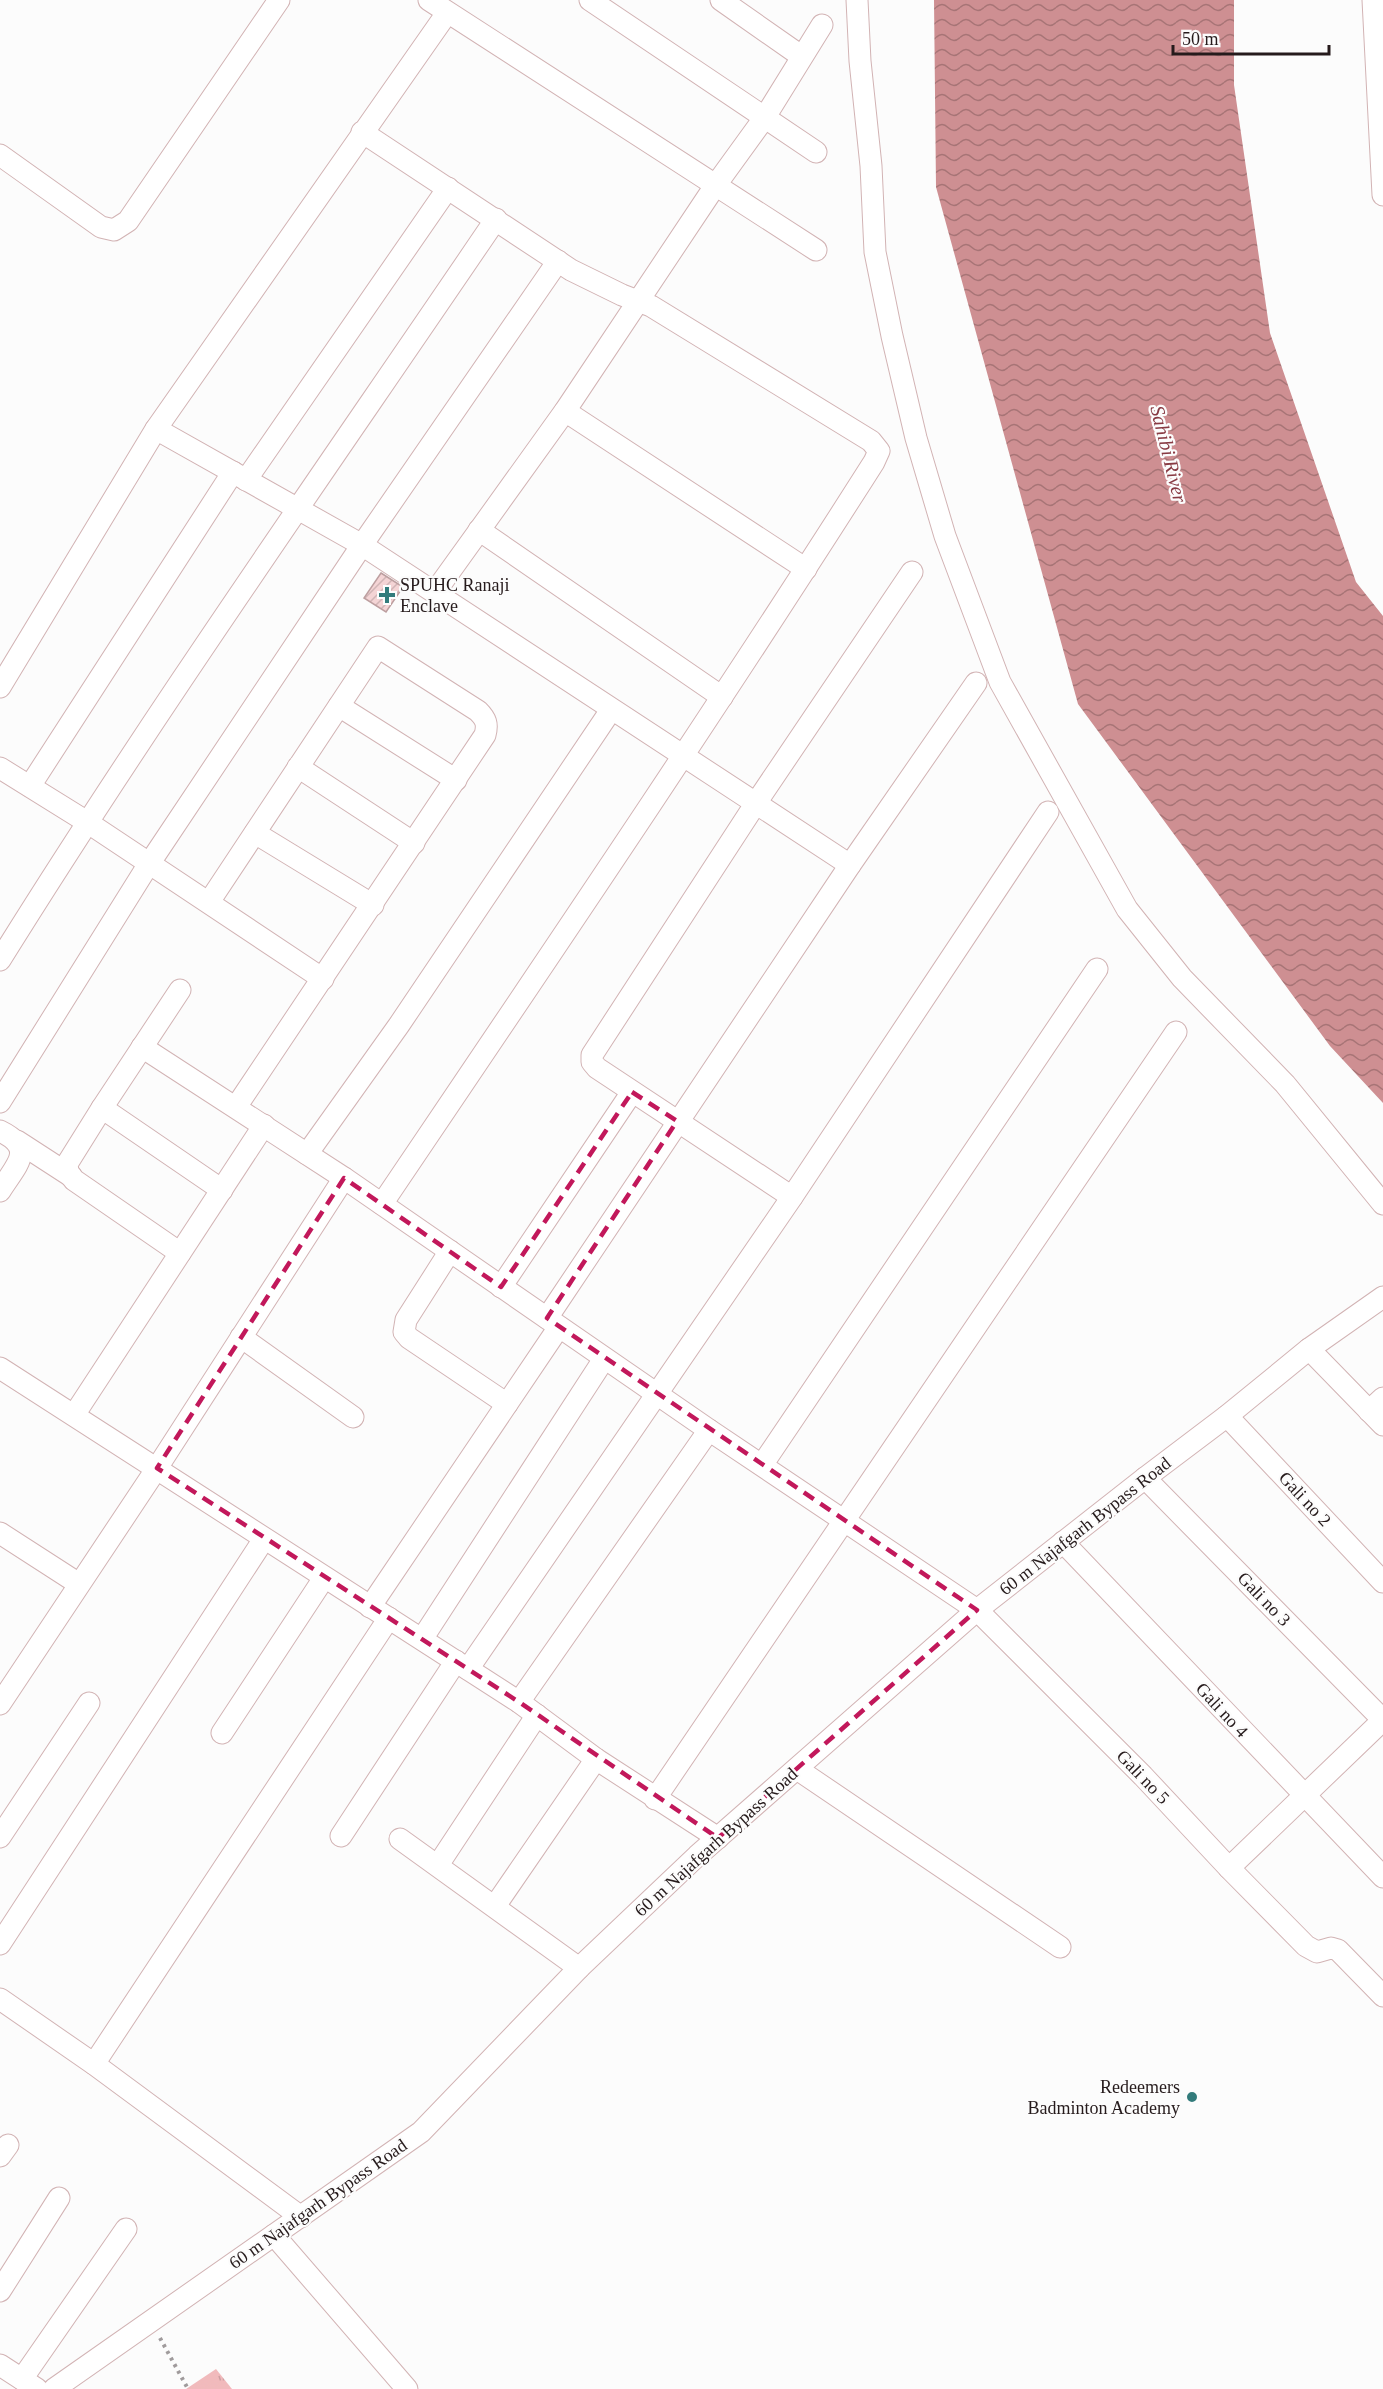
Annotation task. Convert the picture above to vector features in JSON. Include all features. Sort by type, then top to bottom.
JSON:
[{"type":"street","points":[[0,155],[101,227],[114,230],[128,221],[279,0]]},
{"type":"street","points":[[429,0],[816,250]]},
{"type":"street","points":[[590,0],[816,152]]},
{"type":"street","points":[[721,0],[743,6],[801,56]]},
{"type":"street","points":[[857,0],[860,61],[871,166],[875,252],[892,336],[916,438],[945,536],[1000,681],[1127,909],[1182,978],[1285,1084],[1383,1204]]},
{"type":"street","points":[[1373,0],[1383,195]]},
{"type":"street","points":[[0,687],[156,429],[447,13]]},
{"type":"street","points":[[435,592],[565,411],[715,186],[765,117],[822,25]]},
{"type":"street","points":[[362,132],[571,270],[639,300],[778,383],[876,446],[879,451],[806,569],[683,757],[382,1204]]},
{"type":"street","points":[[30,786],[240,476],[448,188]]},
{"type":"street","points":[[0,960],[165,703],[496,219]]},
{"type":"street","points":[[0,1102],[150,864],[362,545],[558,261]]},
{"type":"street","points":[[565,411],[806,569]]},
{"type":"street","points":[[156,429],[362,545],[850,865]]},
{"type":"street","points":[[479,530],[723,696]]},
{"type":"street","points":[[792,1197],[597,1068],[592,1062],[592,1055],[756,803],[912,572]]},
{"type":"street","points":[[208,902],[378,647],[478,711],[484,718],[487,726],[485,735],[236,1107]]},
{"type":"street","points":[[370,1607],[507,1404],[553,1322],[677,1121],[976,683]]},
{"type":"street","points":[[339,706],[456,780]]},
{"type":"street","points":[[307,1154],[399,1025],[611,710]]},
{"type":"street","points":[[298,767],[414,843]]},
{"type":"street","points":[[0,768],[87,822],[323,979]]},
{"type":"street","points":[[341,1836],[656,1394],[792,1197],[1048,812]]},
{"type":"street","points":[[255,833],[373,905]]},
{"type":"street","points":[[762,1465],[1097,969]]},
{"type":"street","points":[[71,1176],[67,1164],[70,1156],[180,990]]},
{"type":"street","points":[[656,1799],[1176,1032]]},
{"type":"street","name":"Gali no 5","points":[[142,1047],[344,1178],[604,1359],[977,1610],[1143,1776],[1306,1946],[1317,1952],[1331,1948],[1338,1950],[1383,1996]]},
{"type":"street","points":[[501,1287],[632,1092]]},
{"type":"street","points":[[102,1108],[222,1190]]},
{"type":"street","points":[[74,1415],[264,1125]]},
{"type":"street","points":[[8,1136],[71,1176],[180,1253]]},
{"type":"street","points":[[0,1191],[19,1160],[22,1150],[8,1136]]},
{"type":"street","points":[[0,1704],[157,1468],[344,1178]]},
{"type":"street","points":[[450,1251],[406,1320],[404,1332],[409,1338],[507,1404]]},
{"type":"street","name":"60 m Najafgarh Bypass Road","points":[[54,2389],[421,2132],[579,1968],[718,1838],[977,1610],[1227,1416],[1309,1349],[1383,1297]]},
{"type":"street","points":[[241,1337],[353,1418]]},
{"type":"street","points":[[1309,1349],[1378,1411]]},
{"type":"street","points":[[422,1639],[604,1359]]},
{"type":"street","points":[[0,1368],[519,1702],[596,1759],[718,1838]]},
{"type":"street","name":"Gali no 2","points":[[1227,1416],[1383,1582]]},
{"type":"street","points":[[519,1702],[709,1430]]},
{"type":"street","name":"Gali no 3","points":[[1145,1478],[1383,1720]]},
{"type":"street","points":[[0,1533],[79,1584]]},
{"type":"street","points":[[0,1944],[264,1539]]},
{"type":"street","name":"Gali no 4","points":[[1063,1542],[1383,1877]]},
{"type":"street","points":[[222,1733],[324,1578]]},
{"type":"street","points":[[94,2064],[388,1618]]},
{"type":"street","points":[[0,1837],[89,1703]]},
{"type":"street","points":[[438,1865],[537,1715]]},
{"type":"street","points":[[1229,1868],[1383,1720]]},
{"type":"street","points":[[495,1906],[596,1759]]},
{"type":"street","points":[[797,1769],[1060,1947]]},
{"type":"street","points":[[400,1839],[579,1968]]},
{"type":"street","points":[[0,1999],[94,2064],[301,2217]]},
{"type":"street","points":[[0,2291],[59,2198]]},
{"type":"street","points":[[0,2365],[29,2384],[126,2229]]},
{"type":"street","points":[[274,2235],[408,2389]]},
{"type":"path","points":[[151,2321],[188,2389]]},
{"type":"highlighted area","points":[[632,1092],[677,1121],[547,1318],[977,1610],[718,1838],[519,1702],[157,1468],[344,1178],[501,1287]]},
{"type":"green space","points":[[216,2369],[232,2389],[186,2389]]},
{"type":"water","name":"Sahibi River","points":[[934,0],[1234,0],[1234,85],[1270,333],[1356,582],[1383,616],[1383,1103],[1330,1046],[1078,704],[936,187]]},
{"type":"building","points":[[381,573],[403,587],[386,612],[364,598]]},
{"type":"place","name":"SPUHC Ranaji Enclave","points":[[387,595]]},
{"type":"place","name":"Redeemers Badminton Academy","points":[[1192,2097]]}]
